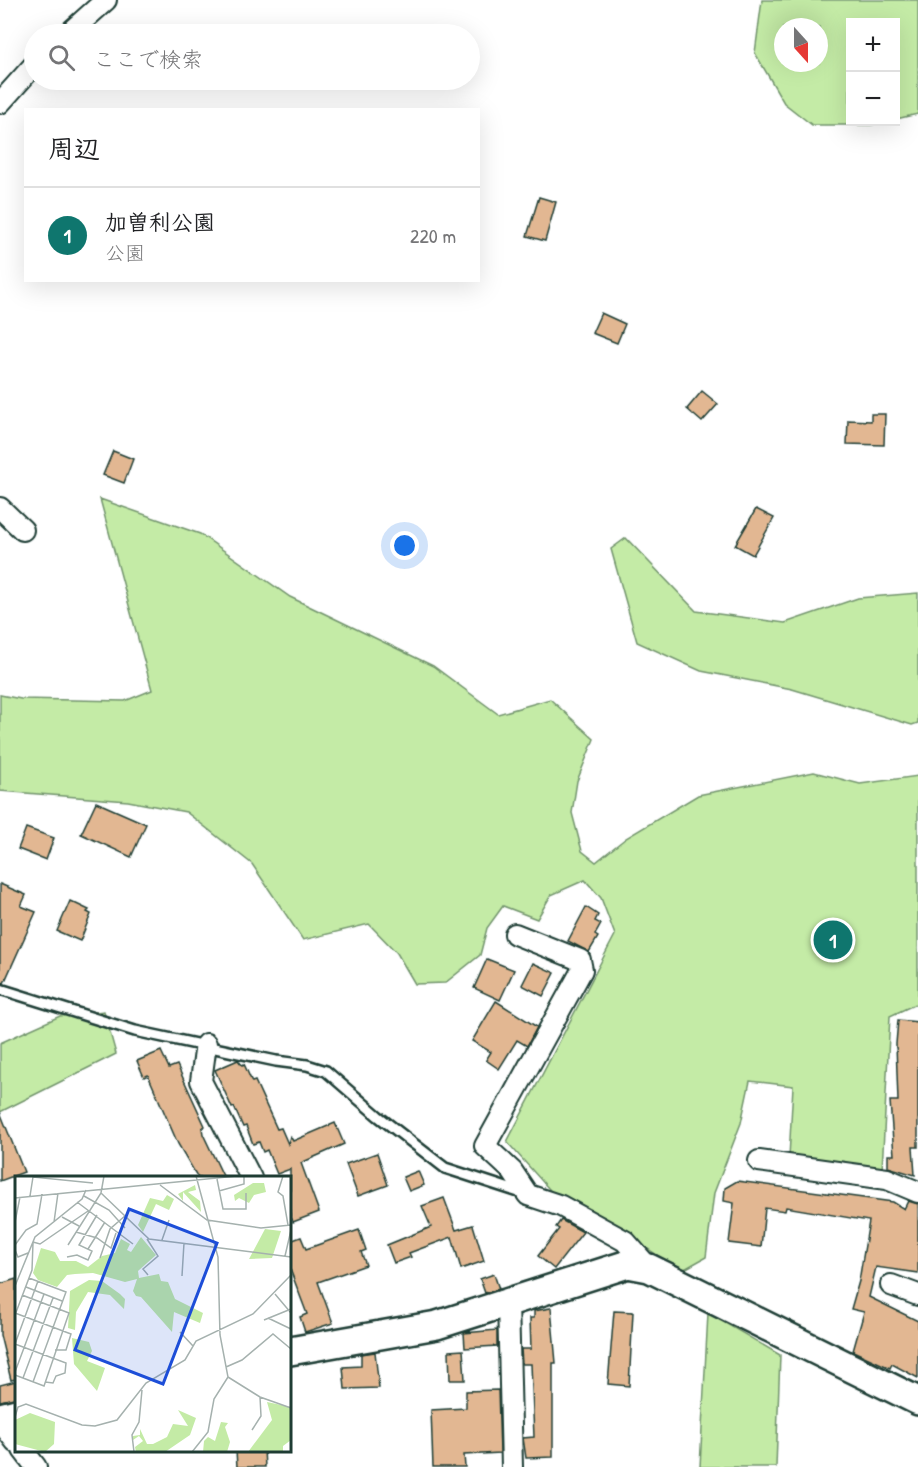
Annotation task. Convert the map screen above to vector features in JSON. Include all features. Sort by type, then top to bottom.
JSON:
[{"type":"street","points":[[79,24],[106,0]]},
{"type":"street","points":[[0,103],[24,76]]},
{"type":"street","points":[[0,508],[24,530]]},
{"type":"street","points":[[515,934],[580,960],[582,970],[485,1146],[512,1171],[528,1195],[561,1206],[625,1241],[649,1268]]},
{"type":"street","points":[[206,1044],[201,1081],[250,1176]]},
{"type":"street","points":[[759,1161],[887,1179],[918,1192]]},
{"type":"street","points":[[291,1345],[437,1325],[628,1264],[649,1268],[918,1401]]},
{"type":"street","points":[[891,1285],[918,1295]]},
{"type":"street","points":[[508,1301],[512,1467]]},
{"type":"street","points":[[15,1413],[0,1419],[15,1441]]},
{"type":"street","points":[[25,1452],[36,1467]]},
{"type":"lane","points":[[0,989],[135,1031],[206,1044],[326,1071],[378,1116],[445,1168],[528,1195]]},
{"type":"green space","points":[[762,0],[918,0],[918,114],[900,118],[900,18],[846,18],[846,125],[812,125],[784,103],[755,53]]},
{"type":"green space","points":[[100,499],[200,534],[290,597],[433,666],[498,714],[550,699],[594,739],[577,781],[572,813],[582,851],[596,862],[626,838],[698,795],[814,772],[860,784],[918,776],[918,1003],[890,1016],[882,1170],[789,1157],[793,1086],[750,1081],[741,1123],[714,1193],[706,1257],[681,1271],[633,1239],[557,1198],[507,1142],[615,935],[601,898],[585,880],[551,895],[537,919],[503,906],[487,928],[480,955],[445,983],[415,984],[397,953],[369,924],[303,940],[252,864],[186,812],[128,801],[0,791],[0,695],[21,699],[125,701],[152,690]]},
{"type":"green space","points":[[626,538],[696,611],[785,623],[858,598],[918,593],[918,723],[912,725],[792,689],[701,671],[637,642],[611,549]]},
{"type":"green space","points":[[104,1011],[116,1054],[0,1112],[0,1043],[60,1016]]},
{"type":"green space","points":[[708,1313],[780,1355],[776,1467],[700,1467]]},
{"type":"building","points":[[539,197],[556,202],[545,241],[527,236]]},
{"type":"building","points":[[601,313],[625,324],[617,343],[592,333]]},
{"type":"building","points":[[702,391],[718,404],[702,422],[687,409]]},
{"type":"building","points":[[871,414],[885,414],[884,445],[847,444],[848,420],[871,421]]},
{"type":"building","points":[[113,451],[133,459],[124,483],[103,475]]},
{"type":"building","points":[[756,509],[774,518],[753,555],[735,545]]},
{"type":"building","points":[[96,802],[146,824],[131,857],[81,834]]},
{"type":"building","points":[[26,828],[54,838],[46,860],[18,849]]},
{"type":"building","points":[[0,884],[26,895],[21,906],[36,912],[4,983],[0,982]]},
{"type":"building","points":[[70,901],[89,910],[87,912],[91,914],[80,941],[57,931]]},
{"type":"building","points":[[586,907],[598,915],[595,921],[601,924],[595,935],[598,937],[589,952],[568,941]]},
{"type":"building","points":[[487,959],[514,970],[500,1000],[474,988]]},
{"type":"building","points":[[533,963],[555,973],[543,996],[522,985]]},
{"type":"building","points":[[496,1001],[537,1027],[527,1046],[517,1040],[499,1069],[486,1060],[491,1052],[472,1041]]},
{"type":"building","points":[[898,1020],[918,1022],[918,1147],[913,1147],[915,1175],[888,1167],[888,1155],[894,1155],[890,1101],[898,1101],[896,1044]]},
{"type":"building","points":[[161,1051],[169,1068],[177,1065],[205,1126],[202,1128],[203,1134],[223,1176],[197,1176],[178,1144],[148,1075],[144,1077],[137,1061]]},
{"type":"building","points":[[238,1060],[242,1065],[244,1064],[252,1082],[255,1081],[277,1129],[281,1128],[288,1144],[290,1136],[293,1141],[335,1123],[344,1144],[301,1163],[319,1212],[293,1222],[290,1169],[277,1174],[267,1150],[263,1152],[259,1142],[253,1144],[246,1126],[243,1127],[234,1107],[232,1108],[215,1070]]},
{"type":"building","points":[[0,1112],[24,1172],[0,1181]]},
{"type":"building","points":[[377,1153],[388,1185],[358,1196],[346,1164]]},
{"type":"building","points":[[418,1171],[424,1185],[409,1191],[403,1177]]},
{"type":"building","points":[[737,1181],[893,1202],[904,1209],[908,1201],[918,1204],[918,1273],[876,1267],[869,1297],[918,1321],[918,1378],[892,1364],[890,1368],[853,1351],[864,1312],[851,1309],[859,1281],[869,1221],[786,1207],[785,1211],[765,1208],[761,1247],[729,1243],[734,1203],[724,1201],[725,1188]]},
{"type":"building","points":[[444,1198],[456,1230],[473,1225],[484,1261],[461,1269],[452,1237],[409,1253],[411,1257],[394,1263],[387,1245],[431,1227],[422,1206]]},
{"type":"building","points":[[561,1220],[583,1232],[554,1269],[538,1256],[559,1229],[556,1227]]},
{"type":"building","points":[[359,1230],[366,1250],[361,1252],[366,1265],[318,1282],[333,1323],[305,1332],[300,1317],[307,1314],[291,1272],[291,1241],[301,1237],[306,1249]]},
{"type":"building","points":[[494,1274],[499,1289],[485,1293],[480,1279]]},
{"type":"building","points":[[15,1279],[15,1379],[11,1380],[0,1335],[0,1284]]},
{"type":"building","points":[[551,1308],[556,1363],[553,1363],[553,1457],[526,1458],[523,1438],[534,1437],[531,1364],[522,1364],[521,1349],[531,1349],[530,1318],[534,1318],[534,1311]]},
{"type":"building","points":[[614,1311],[633,1312],[629,1386],[608,1384]]},
{"type":"building","points":[[497,1330],[497,1346],[465,1348],[464,1333]]},
{"type":"building","points":[[463,1350],[465,1380],[450,1380],[449,1351]]},
{"type":"building","points":[[375,1352],[379,1388],[345,1389],[343,1367],[361,1366],[361,1354]]},
{"type":"building","points":[[15,1381],[15,1398],[0,1401],[0,1385]]},
{"type":"building","points":[[498,1390],[500,1453],[464,1455],[465,1467],[433,1467],[431,1410],[466,1408],[466,1391]]},
{"type":"building","points":[[236,1452],[264,1452],[265,1467],[237,1467]]},
{"type":"place","name":"加曽利公園","points":[[833,940]]}]
